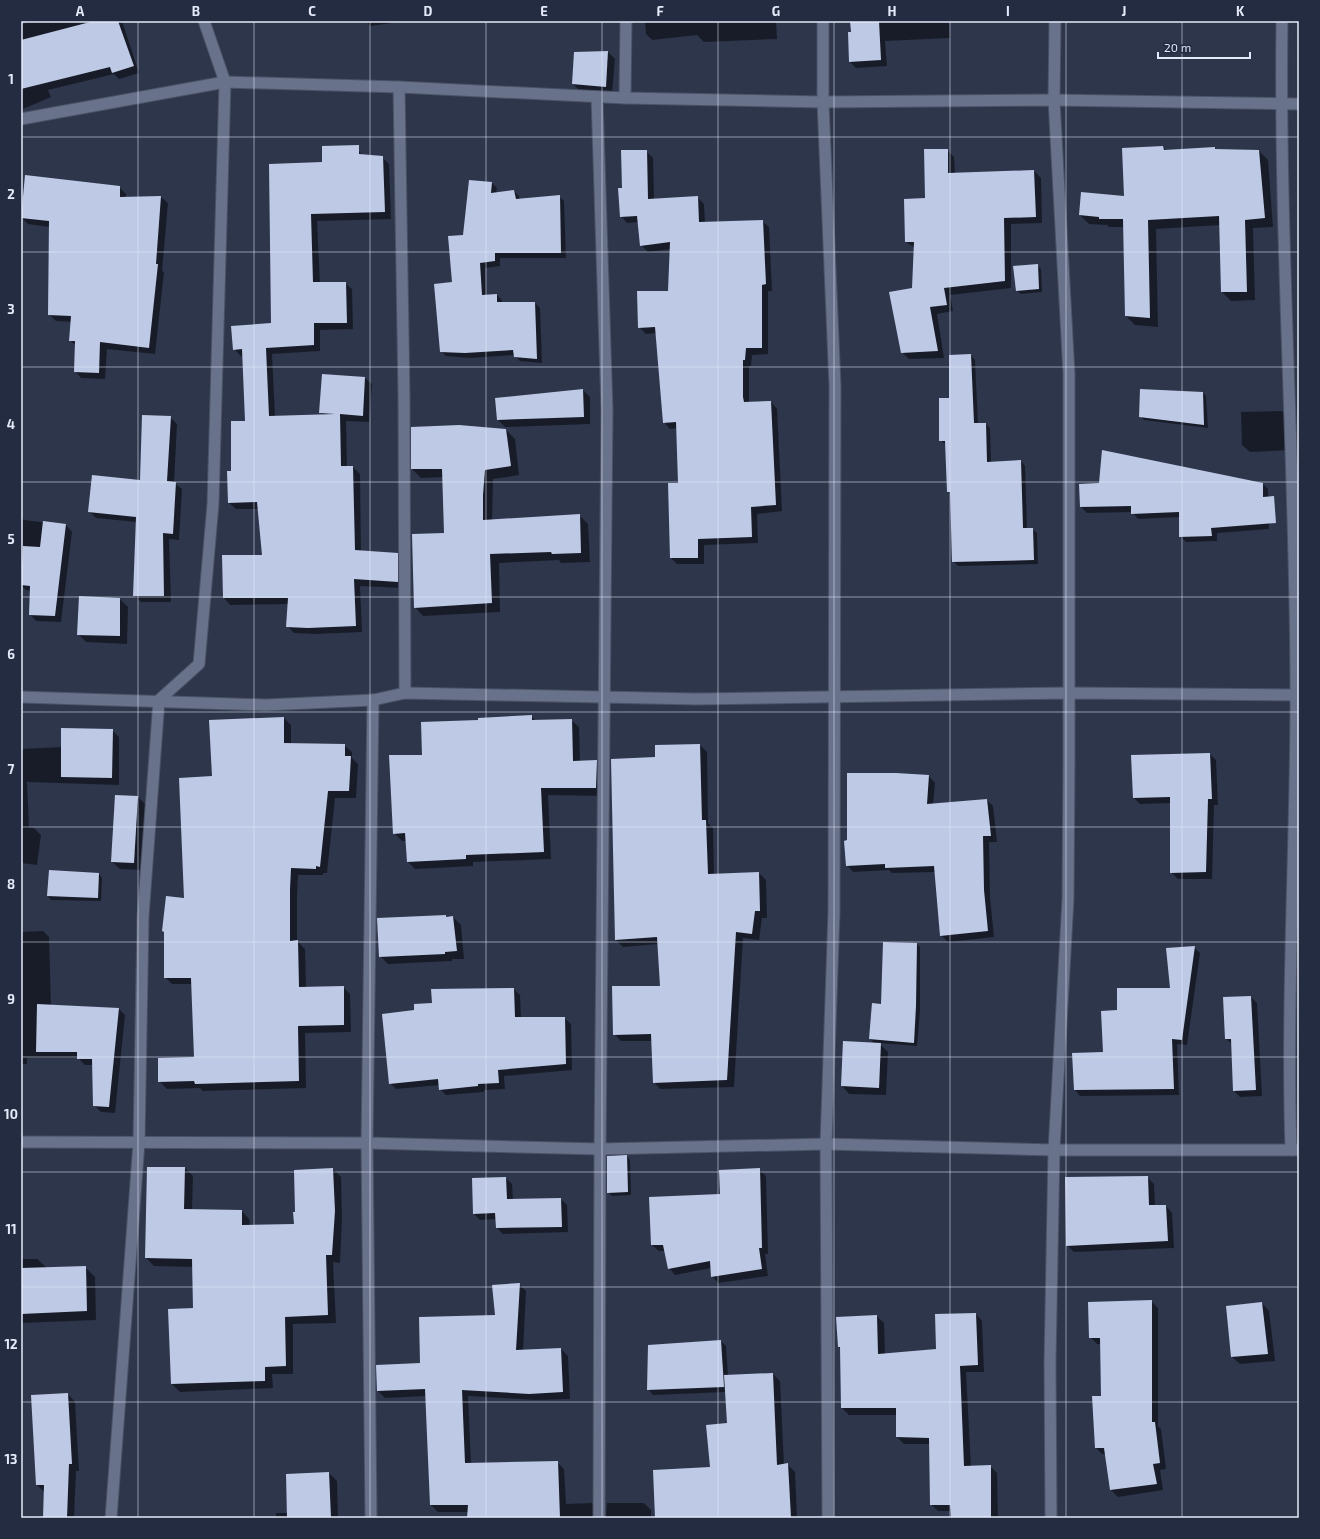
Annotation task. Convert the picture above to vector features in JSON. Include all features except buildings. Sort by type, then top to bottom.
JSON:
[{"type":"street","points":[[111,1518],[139,1142],[143,917],[159,700],[199,664],[213,504],[225,82],[204,21]]},
{"type":"street","points":[[625,98],[626,21]]},
{"type":"street","points":[[823,21],[823,102],[835,386],[834,912],[826,1144],[828,1518]]},
{"type":"street","points":[[1051,1518],[1050,1362],[1054,1150],[1068,899],[1069,374],[1054,100],[1055,21]]},
{"type":"street","points":[[21,1142],[367,1143],[600,1149],[826,1144],[1054,1150],[1295,1150],[1289,1084],[1297,695],[1290,380],[1281,103],[1282,21]]},
{"type":"street","points":[[21,120],[225,82],[399,88],[597,98],[823,102],[1054,100],[1299,104]]},
{"type":"street","points":[[399,88],[404,404],[405,693]]},
{"type":"street","points":[[597,98],[607,410],[603,697],[599,1518]]},
{"type":"street","points":[[21,697],[159,700],[266,705],[373,700],[405,693],[696,699],[1068,693],[1297,695]]},
{"type":"street","points":[[371,1518],[367,1143],[373,700]]}]
